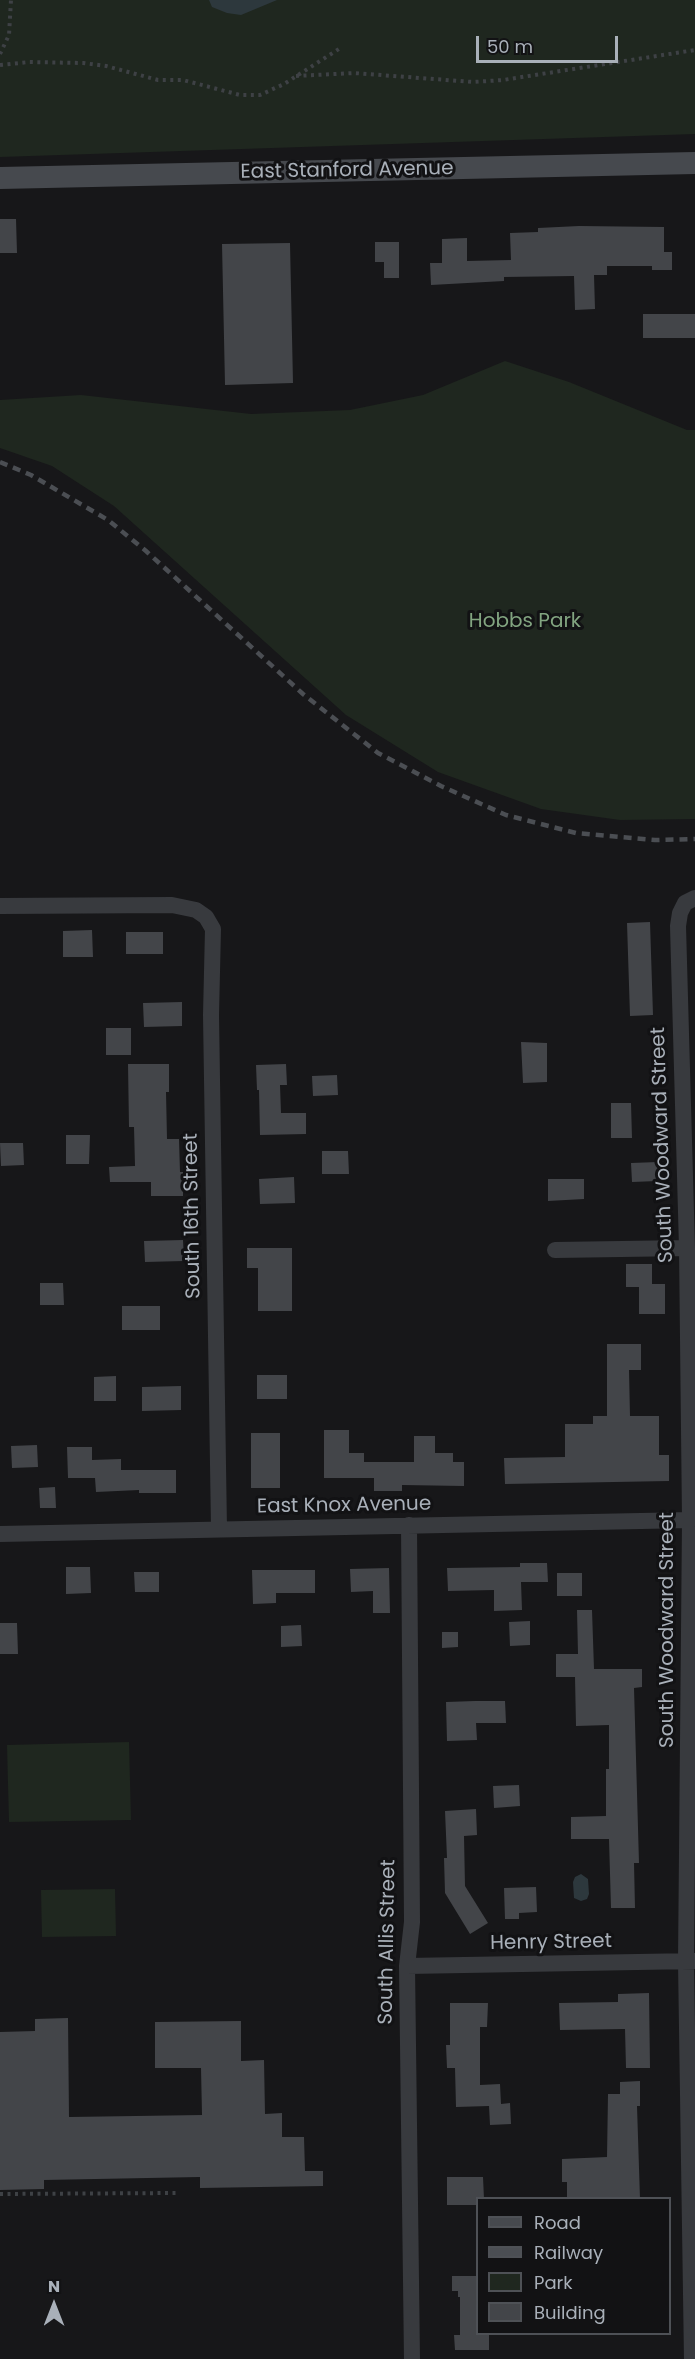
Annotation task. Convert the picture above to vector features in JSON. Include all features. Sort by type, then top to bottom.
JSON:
[{"type":"main road","name":"East Stanford Avenue","points":[[0,178],[695,163]]},
{"type":"street","name":"South Woodward Street","points":[[690,900],[680,913],[678,926],[687,1248],[690,1520],[692,2359]]},
{"type":"street","name":"South 16th Street","points":[[0,906],[172,905],[196,910],[206,917],[213,929],[212,1015],[219,1529]]},
{"type":"street","points":[[555,1250],[687,1248]]},
{"type":"street","name":"East Knox Avenue","points":[[0,1534],[690,1520]]},
{"type":"street","name":"South Allis Street","points":[[409,1525],[412,1922],[407,1966],[412,2359]]},
{"type":"street","name":"Henry Street","points":[[407,1966],[690,1961]]},
{"type":"path","points":[[0,54],[9,34],[11,0]]},
{"type":"path","points":[[0,65],[29,62],[94,64],[158,80],[183,80],[240,95],[260,95],[342,47]]},
{"type":"path","points":[[296,76],[354,73],[473,82],[503,80],[695,50]]},
{"type":"path","points":[[0,2194],[177,2193]]},
{"type":"green space","points":[[0,0],[695,0],[695,134],[0,157]]},
{"type":"green space","name":"Hobbs Park","points":[[505,361],[569,382],[687,430],[695,430],[695,819],[620,820],[541,809],[438,772],[346,715],[114,506],[52,466],[0,448],[0,400],[81,395],[251,414],[350,410],[423,395]]},
{"type":"green space","points":[[129,1742],[131,1820],[9,1822],[7,1745]]},
{"type":"green space","points":[[115,1889],[116,1936],[42,1937],[41,1890]]},
{"type":"shaded area","points":[[209,0],[277,0],[241,15],[212,7]]},
{"type":"shaded area","points":[[581,1874],[588,1879],[589,1894],[587,1899],[581,1901],[574,1898],[573,1882],[575,1877]]},
{"type":"building","points":[[0,219],[16,219],[17,253],[0,253]]},
{"type":"building","points":[[664,227],[664,252],[672,252],[672,270],[652,270],[652,266],[607,266],[607,275],[594,275],[595,309],[575,310],[574,276],[504,277],[504,281],[431,285],[430,263],[442,263],[442,239],[467,238],[467,261],[511,260],[510,233],[538,232],[538,228]]},
{"type":"building","points":[[375,242],[399,242],[399,278],[384,278],[384,262],[375,262]]},
{"type":"building","points":[[290,243],[293,383],[225,385],[222,244]]},
{"type":"building","points":[[643,314],[695,314],[695,338],[643,338]]},
{"type":"building","points":[[650,922],[653,1015],[630,1016],[627,923]]},
{"type":"building","points":[[92,930],[93,957],[63,957],[63,931]]},
{"type":"building","points":[[126,932],[163,932],[163,954],[126,954]]},
{"type":"building","points":[[182,1002],[182,1026],[144,1027],[143,1003]]},
{"type":"building","points":[[106,1028],[131,1028],[131,1055],[106,1055]]},
{"type":"building","points":[[521,1042],[547,1043],[547,1082],[523,1083]]},
{"type":"building","points":[[128,1064],[169,1064],[169,1092],[166,1092],[167,1139],[179,1139],[183,1196],[151,1196],[151,1182],[110,1182],[109,1167],[135,1166],[134,1127],[129,1127]]},
{"type":"building","points":[[286,1064],[287,1085],[280,1085],[281,1113],[306,1113],[306,1134],[260,1135],[256,1065]]},
{"type":"building","points":[[337,1075],[338,1095],[313,1096],[312,1076]]},
{"type":"building","points":[[611,1103],[631,1103],[632,1138],[611,1138]]},
{"type":"building","points":[[66,1135],[90,1135],[89,1164],[66,1164]]},
{"type":"building","points":[[0,1143],[23,1143],[24,1165],[1,1166]]},
{"type":"building","points":[[322,1151],[348,1151],[349,1174],[322,1174]]},
{"type":"building","points":[[658,1162],[658,1181],[632,1182],[631,1163]]},
{"type":"building","points":[[294,1177],[295,1203],[260,1204],[259,1179]]},
{"type":"building","points":[[548,1179],[584,1179],[584,1199],[548,1201]]},
{"type":"building","points":[[183,1240],[184,1261],[145,1262],[144,1241]]},
{"type":"building","points":[[247,1248],[292,1248],[292,1311],[258,1311],[258,1268],[247,1268]]},
{"type":"building","points":[[626,1264],[652,1264],[652,1284],[665,1284],[665,1314],[639,1314],[639,1287],[626,1287]]},
{"type":"building","points":[[40,1283],[63,1283],[64,1305],[40,1305]]},
{"type":"building","points":[[122,1306],[160,1306],[160,1330],[122,1330]]},
{"type":"building","points":[[607,1344],[641,1344],[641,1370],[629,1370],[630,1416],[659,1416],[659,1455],[669,1455],[669,1481],[505,1484],[504,1458],[565,1457],[565,1424],[593,1424],[593,1416],[607,1416]]},
{"type":"building","points":[[257,1375],[287,1375],[287,1399],[257,1399]]},
{"type":"building","points":[[116,1376],[116,1401],[94,1401],[94,1377]]},
{"type":"building","points":[[181,1386],[181,1410],[142,1411],[142,1387]]},
{"type":"building","points":[[324,1430],[349,1430],[349,1453],[364,1453],[364,1462],[414,1462],[414,1436],[435,1436],[435,1453],[453,1453],[453,1462],[464,1462],[464,1486],[402,1485],[402,1491],[374,1491],[374,1478],[324,1478]]},
{"type":"building","points":[[251,1433],[280,1433],[280,1488],[251,1488]]},
{"type":"building","points":[[37,1445],[38,1467],[12,1468],[11,1446]]},
{"type":"building","points":[[67,1447],[92,1447],[92,1460],[121,1459],[121,1470],[176,1470],[176,1493],[139,1493],[139,1490],[96,1492],[95,1478],[68,1478]]},
{"type":"building","points":[[55,1487],[56,1508],[40,1508],[39,1488]]},
{"type":"building","points":[[520,1563],[547,1563],[548,1582],[521,1582],[522,1610],[494,1611],[494,1590],[448,1591],[447,1568],[520,1567]]},
{"type":"building","points":[[66,1567],[90,1567],[91,1593],[66,1594]]},
{"type":"building","points":[[389,1568],[390,1613],[373,1613],[373,1591],[351,1592],[350,1569]]},
{"type":"building","points":[[252,1570],[315,1570],[315,1593],[276,1593],[276,1603],[253,1604]]},
{"type":"building","points":[[134,1572],[159,1572],[159,1592],[135,1592]]},
{"type":"building","points":[[557,1573],[582,1573],[582,1596],[557,1596]]},
{"type":"building","points":[[577,1610],[592,1610],[594,1669],[642,1669],[642,1687],[634,1688],[639,1863],[634,1863],[635,1908],[611,1908],[609,1839],[571,1839],[571,1817],[606,1816],[606,1769],[609,1769],[609,1725],[576,1726],[575,1677],[556,1677],[556,1654],[578,1654]]},
{"type":"building","points":[[530,1621],[530,1645],[510,1646],[509,1622]]},
{"type":"building","points":[[0,1623],[17,1623],[18,1654],[0,1654]]},
{"type":"building","points":[[301,1625],[302,1646],[281,1647],[281,1626]]},
{"type":"building","points":[[442,1632],[458,1632],[458,1647],[442,1648]]},
{"type":"building","points":[[505,1701],[506,1723],[476,1723],[477,1740],[447,1741],[446,1702]]},
{"type":"building","points":[[519,1785],[520,1806],[494,1808],[493,1786]]},
{"type":"building","points":[[476,1809],[477,1835],[464,1836],[465,1886],[488,1923],[470,1934],[445,1893],[444,1858],[447,1858],[445,1811]]},
{"type":"building","points":[[536,1887],[537,1912],[519,1913],[519,1919],[505,1919],[504,1888]]},
{"type":"building","points":[[649,1993],[650,2068],[626,2068],[625,2029],[560,2030],[559,2003],[618,2002],[618,1994]]},
{"type":"building","points":[[450,2003],[488,2003],[487,2027],[480,2027],[480,2085],[500,2084],[501,2104],[510,2103],[511,2124],[490,2125],[489,2106],[456,2107],[455,2068],[447,2068],[446,2045],[450,2045]]},
{"type":"building","points":[[68,2018],[69,2117],[202,2115],[201,2068],[155,2068],[155,2022],[241,2021],[241,2061],[264,2060],[265,2114],[282,2113],[282,2137],[304,2137],[305,2171],[323,2171],[323,2186],[200,2188],[200,2177],[44,2180],[44,2189],[0,2190],[0,2032],[35,2031],[35,2019]]},
{"type":"building","points":[[640,2081],[640,2106],[637,2106],[640,2197],[567,2197],[567,2182],[562,2182],[562,2159],[607,2157],[608,2094],[620,2094],[620,2082]]},
{"type":"building","points":[[447,2177],[483,2177],[484,2197],[476,2197],[476,2205],[447,2205]]},
{"type":"building","points":[[452,2276],[476,2276],[476,2335],[489,2335],[489,2350],[455,2350],[454,2335],[460,2335],[460,2297],[458,2297],[458,2291],[452,2291]]},
{"type":"railway","points":[[0,462],[31,475],[108,520],[146,551],[303,694],[378,753],[441,786],[506,815],[576,833],[655,840],[695,839]]}]
